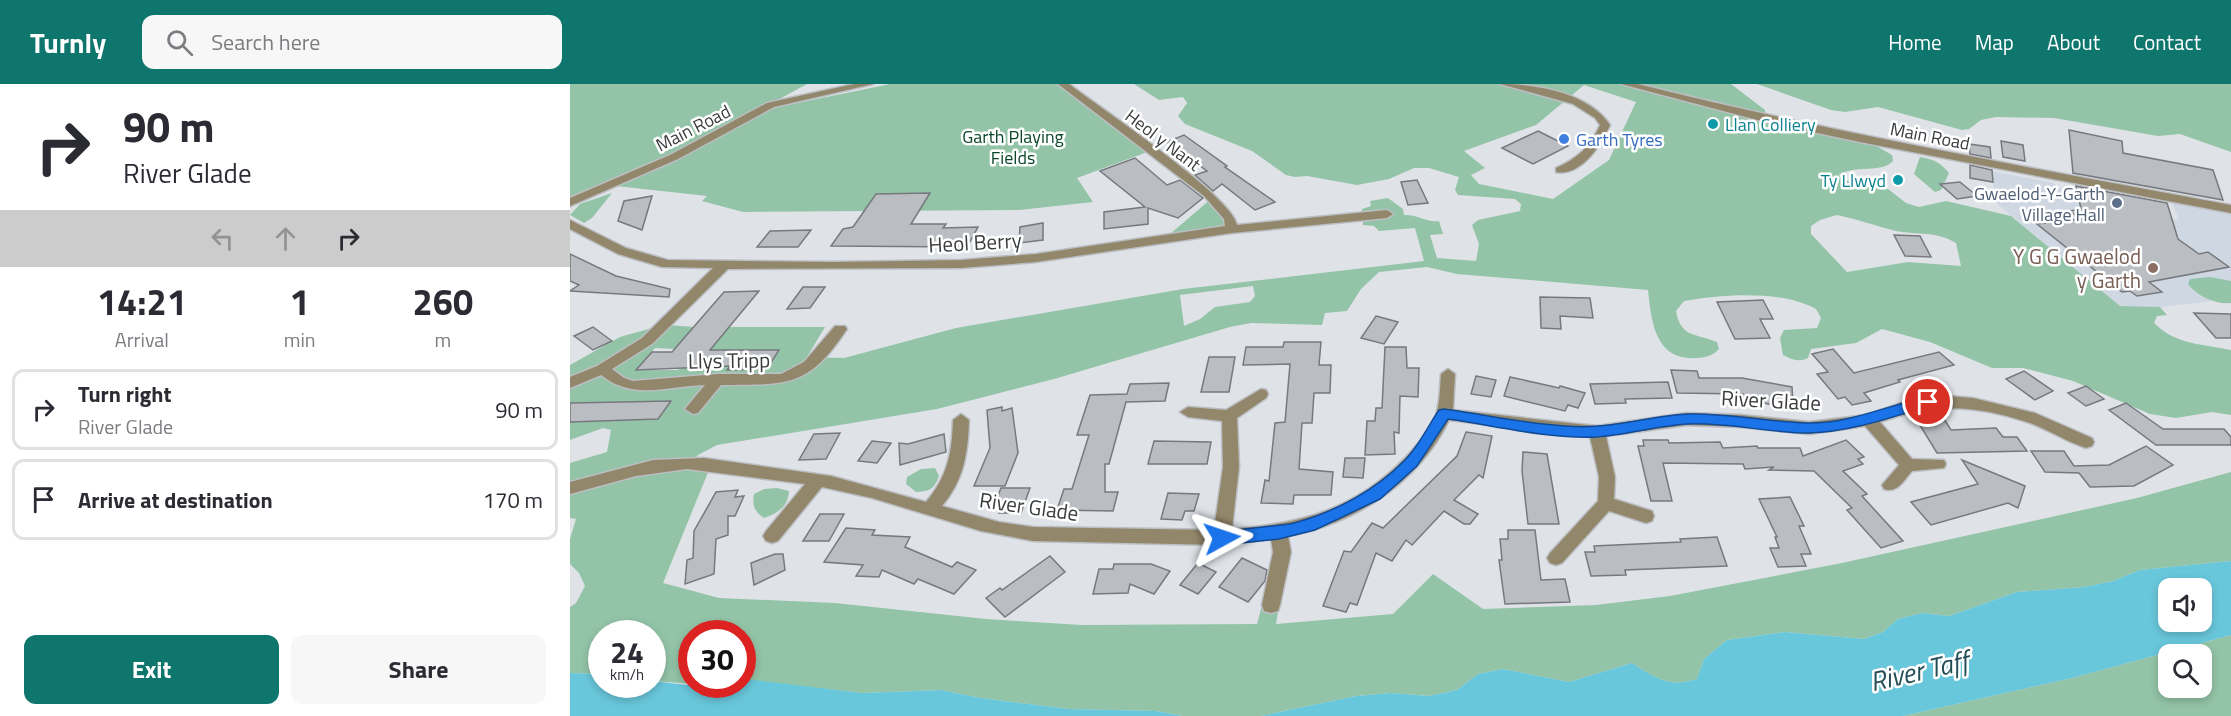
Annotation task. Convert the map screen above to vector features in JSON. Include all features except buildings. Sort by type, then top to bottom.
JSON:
[{"type":"street","points":[[771,105],[810,84]]},
{"type":"street","name":"Main Road","points":[[570,202],[674,157],[771,105],[868,84]]},
{"type":"street","name":"Heol y Nant","points":[[1063,84],[1208,194],[1230,218],[1232,230]]},
{"type":"street","points":[[1505,84],[1567,100],[1596,110],[1602,116],[1605,125],[1593,151],[1587,157],[1560,171]]},
{"type":"street","name":"Main Road","points":[[1626,84],[1827,132],[2231,209]]},
{"type":"street","name":"Heol Berry","points":[[570,224],[622,251],[646,260],[667,264],[723,266],[971,263],[1065,255],[1232,230],[1387,214]]},
{"type":"street","points":[[570,383],[602,369],[647,341],[723,266]]},
{"type":"street","name":"Llys Tripp","points":[[602,369],[619,382],[633,386],[718,379],[777,381],[792,376],[819,358],[840,329]]},
{"type":"street","name":"River Glade","points":[[570,488],[666,464],[701,464],[818,480],[870,491],[969,521],[1054,536],[1222,538],[1279,533],[1315,524],[1375,495],[1412,462],[1444,414],[1448,374]]},
{"type":"street","points":[[693,410],[718,379]]},
{"type":"street","points":[[1188,412],[1228,416],[1261,394]]},
{"type":"street","name":"River Glade","points":[[1444,414],[1543,429],[1597,432],[1687,419],[1741,421],[1809,428],[1869,420],[1904,407],[1928,402],[1973,403],[2035,419],[2086,442]]},
{"type":"street","points":[[1222,538],[1231,467],[1228,416]]},
{"type":"street","points":[[930,509],[946,491],[958,466],[961,420]]},
{"type":"street","points":[[1869,420],[1908,465]]},
{"type":"street","points":[[1556,558],[1606,503],[1607,477],[1597,432]]},
{"type":"street","points":[[1890,485],[1908,465],[1938,464]]},
{"type":"street","points":[[772,536],[818,480]]},
{"type":"street","points":[[1606,503],[1646,516]]},
{"type":"street","points":[[1271,605],[1282,552],[1279,533]]},
{"type":"shaded area","name":"Y G G Gwaelod y Garth","points":[[1992,171],[2053,183],[2080,203],[2179,220],[2172,202],[2231,213],[2231,299],[2160,307],[2120,306],[1995,202]]},
{"type":"green space","points":[[570,84],[807,84],[701,142],[570,199]]},
{"type":"green space","name":"Garth Playing Fields","points":[[890,84],[1063,84],[1150,151],[1077,178],[1093,202],[1019,210],[743,212],[702,201],[707,196],[616,186],[689,154],[773,108]]},
{"type":"green space","points":[[1134,84],[1731,84],[1765,110],[1765,119],[1866,140],[1892,155],[1893,161],[1888,165],[1846,172],[1839,175],[1843,180],[1888,189],[1906,203],[1919,207],[1946,201],[2011,216],[2120,306],[2160,307],[2167,315],[2157,316],[2154,323],[2171,336],[2231,350],[2231,415],[2212,412],[2176,418],[2150,414],[2073,381],[2023,368],[1992,368],[1930,342],[1882,329],[1856,343],[1811,349],[1808,358],[1792,359],[1783,355],[1780,338],[1784,330],[1817,328],[1821,318],[1816,309],[1786,299],[1734,295],[1684,301],[1676,311],[1681,326],[1690,333],[1717,342],[1719,349],[1706,357],[1689,358],[1677,356],[1661,343],[1653,323],[1648,290],[1457,274],[1427,267],[1379,272],[1361,289],[1347,311],[1325,313],[1322,325],[1251,323],[1230,327],[1054,379],[937,409],[717,445],[698,455],[691,463],[711,465],[663,583],[719,598],[835,603],[986,619],[1082,625],[1257,624],[1262,605],[1279,607],[1276,624],[1393,614],[1433,574],[1483,609],[1596,605],[1670,596],[1842,563],[2137,498],[2231,472],[2231,561],[2140,570],[2113,581],[2085,587],[2017,592],[1949,616],[1922,613],[1898,619],[1883,632],[1864,639],[1785,632],[1727,640],[1704,659],[1697,679],[1687,682],[1663,680],[1632,663],[1569,682],[1503,669],[1478,674],[1457,690],[1429,696],[1391,693],[1356,696],[1261,716],[1183,716],[1156,711],[1069,709],[981,698],[941,690],[862,693],[756,681],[756,620],[678,620],[678,683],[666,682],[666,620],[588,620],[588,674],[570,673],[570,607],[576,603],[585,586],[579,573],[570,564],[570,539],[576,519],[570,518],[570,463],[607,452],[611,430],[603,428],[570,440],[570,365],[620,337],[652,328],[654,324],[694,327],[676,349],[655,348],[637,370],[677,370],[686,366],[729,327],[825,327],[807,357],[844,358],[956,328],[1183,289],[1424,261],[1415,228],[1379,231],[1374,226],[1363,225],[1362,209],[1371,206],[1370,201],[1388,198],[1403,209],[1404,215],[1439,221],[1443,234],[1430,235],[1437,258],[1476,261],[1479,244],[1472,225],[1478,220],[1520,211],[1521,204],[1515,199],[1458,195],[1455,190],[1459,177],[1429,168],[1414,168],[1389,179],[1357,185],[1307,176],[1286,175],[1252,151],[1185,124],[1178,116],[1187,103],[1183,97],[1159,100]],"holes":[[[1584,85],[1636,102],[1609,160],[1553,199],[1479,184],[1471,175],[1485,168],[1464,151],[1536,125]],[[1837,215],[1896,231],[1949,239],[1956,243],[1961,266],[1908,262],[1847,272],[1811,234],[1811,226],[1820,220]],[[1253,286],[1255,296],[1250,302],[1215,307],[1200,319],[1184,326],[1180,295]]]},
{"type":"green space","points":[[1757,84],[2231,84],[2231,152],[2180,134],[2158,136],[2054,118],[1996,117],[1981,120],[1969,129],[1962,130],[1878,107],[1845,112],[1831,110]]},
{"type":"green space","points":[[1920,157],[1936,162],[1949,173],[1941,190],[1935,192],[1914,174]]},
{"type":"green space","points":[[612,193],[592,218],[584,223],[570,215],[580,204]]},
{"type":"green space","points":[[1212,198],[1232,229],[1163,240]]},
{"type":"green space","points":[[2210,277],[2231,281],[2231,303],[2219,303],[2207,299],[2188,284],[2190,279]]},
{"type":"green space","points":[[935,468],[939,476],[931,488],[916,492],[906,484],[907,477],[921,469]]},
{"type":"green space","points":[[777,488],[789,491],[787,501],[778,511],[764,518],[754,508],[754,494],[764,489]]},
{"type":"green space","points":[[2231,635],[2231,716],[1903,716],[2072,678],[2158,655],[2158,698],[2212,698],[2212,644],[2198,644]]},
{"type":"water","name":"River Taff","points":[[2231,561],[2231,635],[2198,644],[2158,644],[2158,655],[2072,678],[1903,716],[1261,716],[1356,696],[1391,693],[1429,696],[1457,690],[1478,674],[1503,669],[1569,682],[1632,663],[1663,680],[1687,682],[1697,679],[1704,659],[1727,640],[1785,632],[1864,639],[1883,632],[1898,619],[1922,613],[1949,616],[2017,592],[2085,587],[2113,581],[2140,570]]},
{"type":"water","points":[[570,673],[588,674],[588,698],[666,698],[666,683],[678,684],[678,698],[756,698],[756,680],[862,693],[941,690],[981,698],[1069,709],[1156,711],[1183,716],[570,716]]},
{"type":"place","name":"Llan Colliery","points":[[1713,124]]},
{"type":"place","name":"Garth Tyres","points":[[1564,139]]},
{"type":"place","name":"Ty Llwyd","points":[[1898,180]]},
{"type":"place","name":"Gwaelod-Y-Garth Village Hall","points":[[2117,203]]},
{"type":"place","name":"Y G G Gwaelod y Garth","points":[[2153,268]]},
{"type":"route","points":[[1222,538],[1279,533],[1315,524],[1375,495],[1395,480],[1412,462],[1444,414],[1543,429],[1597,432],[1687,419],[1714,419],[1809,428],[1869,420],[1904,407],[1928,402]]}]
